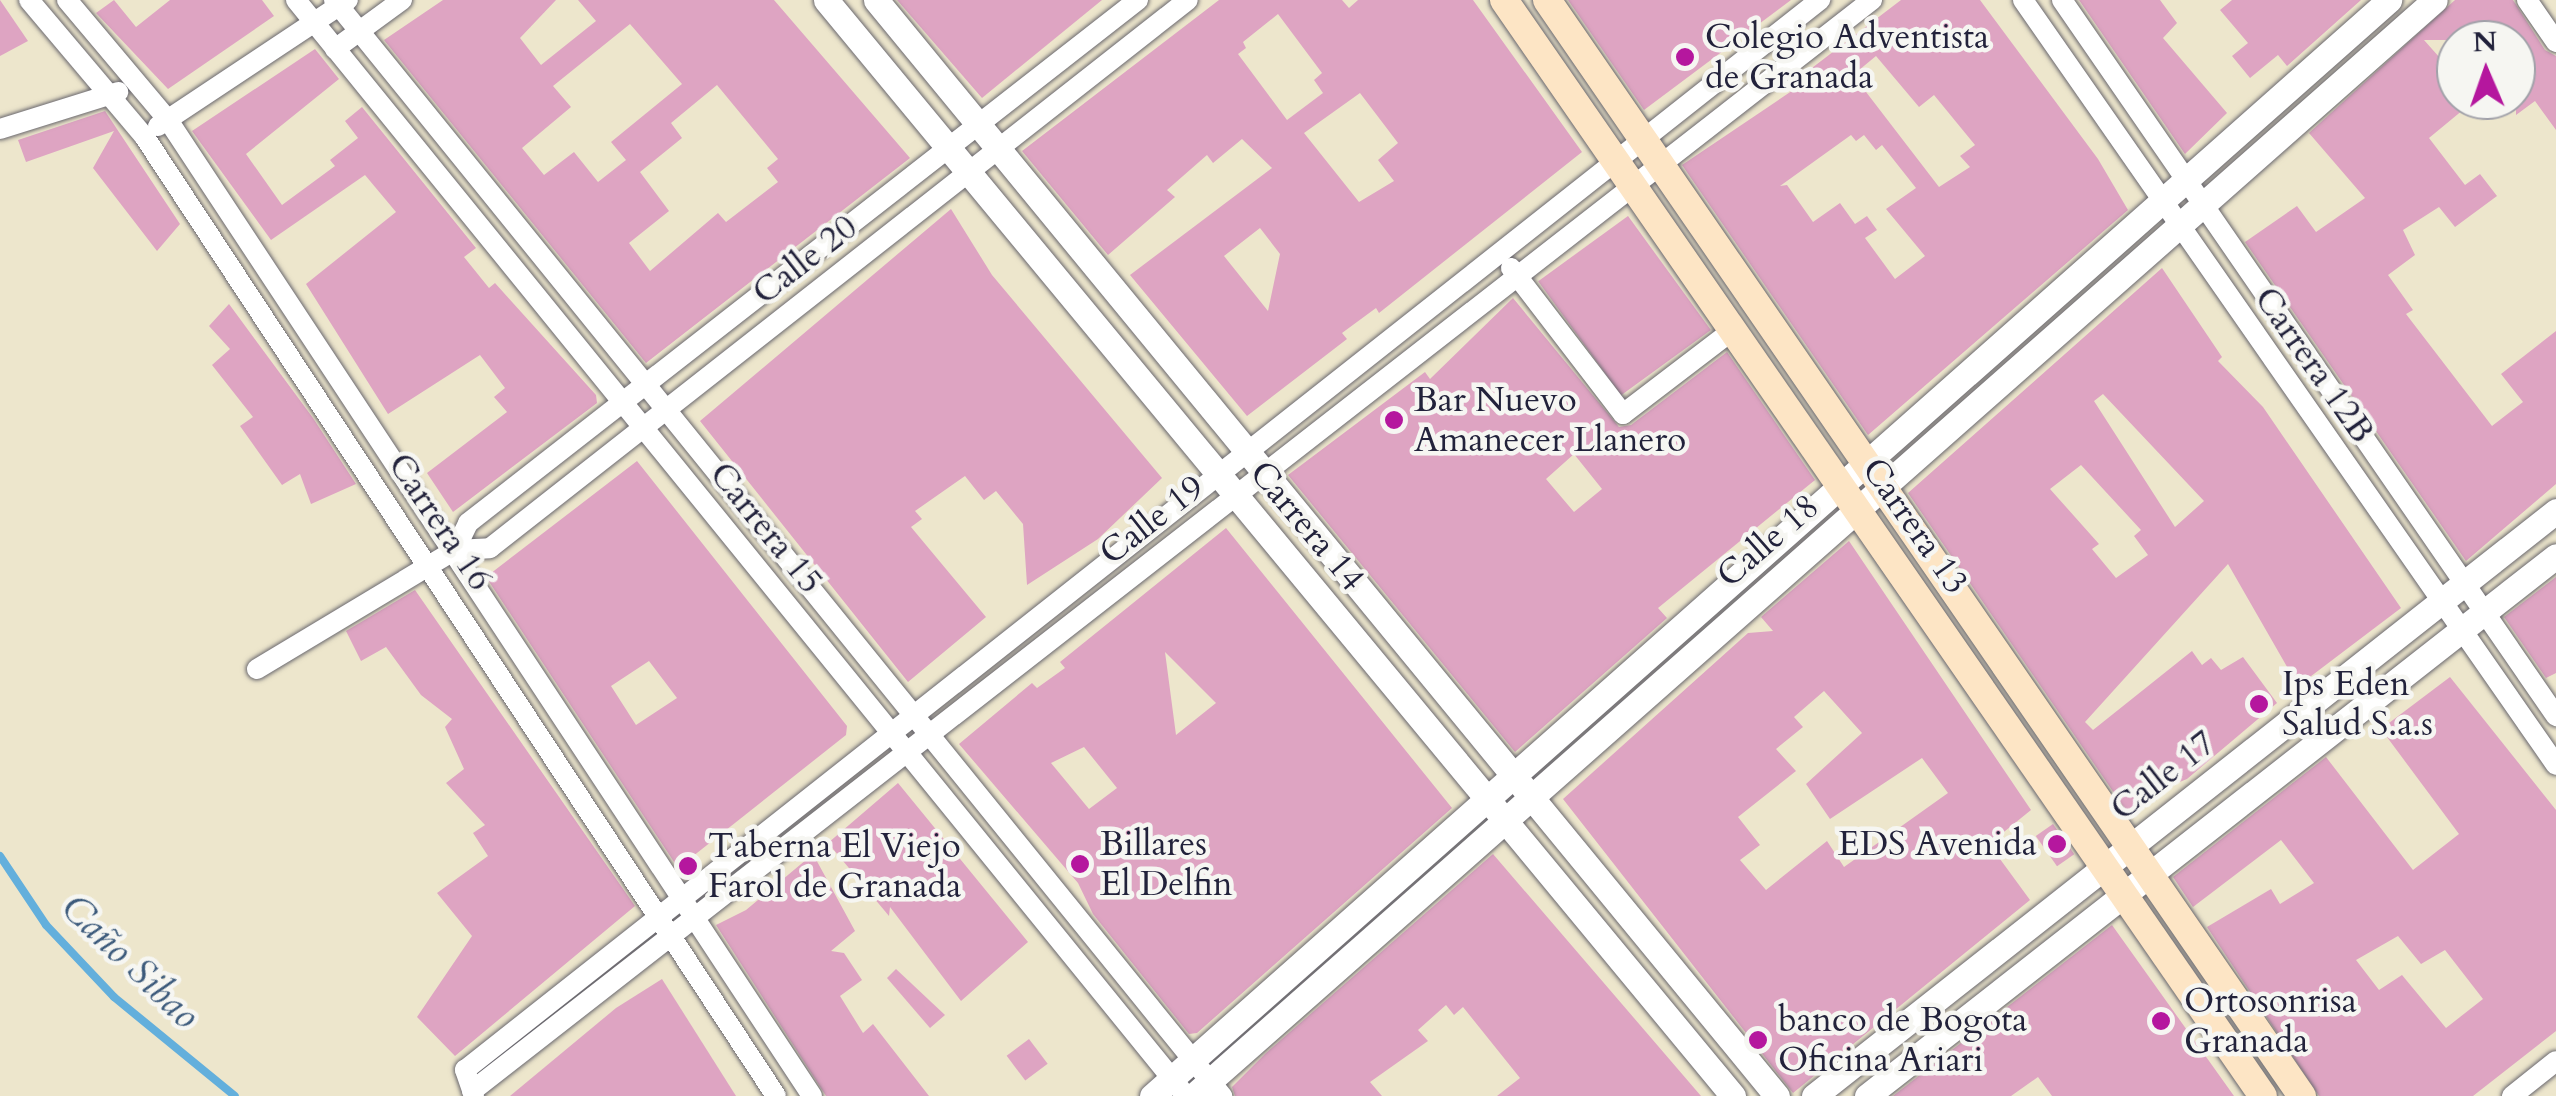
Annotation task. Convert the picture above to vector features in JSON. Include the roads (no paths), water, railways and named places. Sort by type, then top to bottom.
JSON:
[{"type":"main road","name":"Carrera 13","points":[[1504,0],[2263,1096]]},
{"type":"main road","name":"Carrera 13","points":[[1547,0],[2302,1096]]},
{"type":"street","name":"Carrera 16","points":[[29,0],[144,136],[542,734],[776,1096]]},
{"type":"street","name":"Carrera 16","points":[[67,0],[168,120],[812,1096]]},
{"type":"street","name":"Carrera 15","points":[[296,0],[892,734],[1189,1090]]},
{"type":"street","points":[[335,49],[402,0]]},
{"type":"street","name":"Carrera 14","points":[[826,0],[1733,1096]]},
{"type":"street","name":"Carrera 14","points":[[876,0],[1776,1096]]},
{"type":"street","name":"Calle 20","points":[[455,550],[468,523],[1138,0]]},
{"type":"street","name":"Calle 20","points":[[257,669],[428,564],[455,550],[490,548],[1188,0]]},
{"type":"street","name":"Calle 19","points":[[470,1085],[660,916],[1820,0]]},
{"type":"street","points":[[1828,0],[1848,19]]},
{"type":"street","name":"Calle 19","points":[[470,1085],[672,934],[1872,0]]},
{"type":"street","name":"Carrera 12B","points":[[2023,0],[2178,226],[2451,594],[2485,612],[2556,716]]},
{"type":"street","name":"Carrera 12B","points":[[2062,0],[2187,180],[2200,206],[2451,594],[2461,630],[2556,765]]},
{"type":"street","name":"Calle 18","points":[[1875,477],[2163,202],[2389,0]]},
{"type":"street","name":"Calle 18","points":[[1189,1090],[1850,498],[2178,226],[2434,0]]},
{"type":"street","points":[[2527,0],[2556,42]]},
{"type":"street","points":[[144,136],[316,25],[340,2]]},
{"type":"street","name":"Carrera 15","points":[[340,2],[358,30],[1192,1058]]},
{"type":"street","points":[[0,129],[139,86]]},
{"type":"street","points":[[1500,253],[1623,414],[1733,330]]},
{"type":"street","points":[[782,281],[800,305]]},
{"type":"street","points":[[1406,328],[1422,350]]},
{"type":"street","name":"Calle 17","points":[[1814,1096],[2556,511]]},
{"type":"street","name":"Calle 17","points":[[1867,1096],[2556,556]]},
{"type":"street","points":[[783,600],[804,580]]},
{"type":"street","points":[[1344,626],[1371,603]]},
{"type":"street","points":[[1038,618],[1054,637]]},
{"type":"street","points":[[542,734],[568,721]]},
{"type":"street","points":[[1450,754],[1476,730]]},
{"type":"street","points":[[577,788],[603,774]]},
{"type":"street","name":"Calle 18","points":[[1189,1090],[1192,1058],[1498,811]]},
{"type":"street","points":[[2512,1096],[2556,1062]]},
{"type":"waterway","name":"Caño Sibao","points":[[0,856],[46,925],[114,997],[235,1096]]},
{"type":"place","name":"Colegio Adventista de Granada","points":[[1685,57]]},
{"type":"place","name":"Bar Nuevo Amanecer Llanero","points":[[1394,420]]},
{"type":"place","name":"Ips Eden Salud S.a.s","points":[[2259,704]]},
{"type":"place","name":"EDS Avenida","points":[[2057,844]]},
{"type":"place","name":"Billares El Delfin","points":[[1080,864]]},
{"type":"place","name":"Taberna El Viejo Farol de Granada","points":[[688,866]]},
{"type":"place","name":"Ortosonrisa Granada","points":[[2161,1021]]},
{"type":"place","name":"banco de Bogota Oficina Ariari","points":[[1758,1040]]}]
